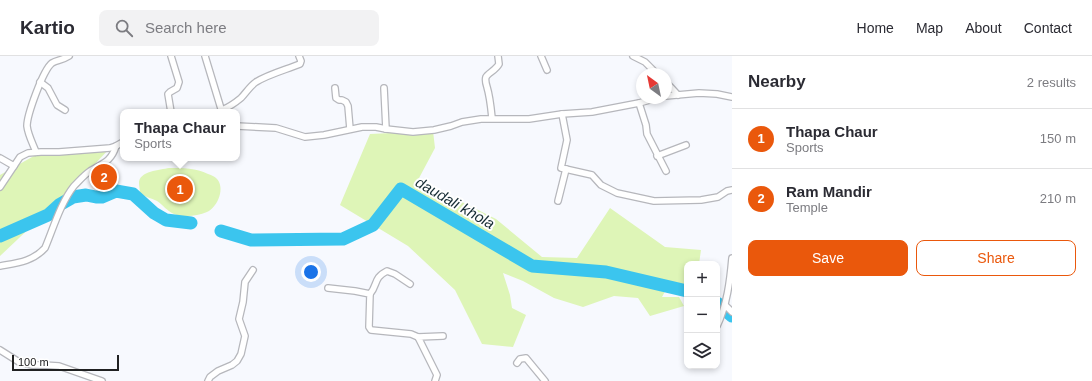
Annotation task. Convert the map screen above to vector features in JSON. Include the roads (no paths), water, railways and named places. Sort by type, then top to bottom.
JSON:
[{"type":"street","points":[[36,152],[27,125],[33,102],[44,72],[52,63],[69,56]]},
{"type":"street","points":[[170,109],[168,94],[177,88],[179,82],[171,56]]},
{"type":"street","points":[[205,56],[221,109]]},
{"type":"street","points":[[225,109],[242,98],[254,84],[268,75],[278,73],[300,64],[301,61],[299,56]]},
{"type":"street","points":[[492,118],[490,94],[486,78],[488,74],[500,64],[498,56]]},
{"type":"street","points":[[541,56],[547,70]]},
{"type":"street","points":[[634,56],[641,58],[651,68]]},
{"type":"street","points":[[40,82],[48,88],[57,105],[65,110]]},
{"type":"street","points":[[335,88],[336,98],[346,102],[348,106],[350,129]]},
{"type":"street","points":[[384,88],[386,129]]},
{"type":"street","points":[[672,88],[678,95]]},
{"type":"street","points":[[672,96],[718,94],[732,97]]},
{"type":"street","points":[[240,126],[276,128],[305,137],[369,127],[413,132],[434,130],[471,120],[492,118],[529,119],[562,114],[592,112],[636,104]]},
{"type":"street","points":[[639,104],[646,125],[647,134],[666,171]]},
{"type":"street","points":[[562,114],[567,140],[562,168],[592,175],[601,185],[617,193],[654,201],[701,200],[718,197],[727,191],[732,190]]},
{"type":"street","points":[[0,186],[20,157],[28,153],[110,148],[120,144]]},
{"type":"street","points":[[657,156],[686,145]]},
{"type":"street","points":[[0,266],[21,262],[39,255],[45,248],[66,200],[74,186],[84,176],[102,165],[113,155],[116,146]]},
{"type":"street","points":[[0,158],[14,166]]},
{"type":"street","points":[[558,201],[566,169]]},
{"type":"street","points":[[720,318],[725,305],[732,258]]},
{"type":"street","points":[[208,381],[210,377],[218,371],[238,361],[241,354],[245,336],[239,319],[243,302],[245,282],[253,270]]},
{"type":"street","points":[[410,284],[395,274],[387,271],[377,278],[370,294],[371,330],[418,336],[443,336]]},
{"type":"street","points":[[328,288],[370,294]]},
{"type":"street","points":[[725,305],[732,312]]},
{"type":"street","points":[[418,336],[437,375],[435,381]]},
{"type":"street","points":[[0,350],[19,362],[32,365],[59,366],[102,381]]},
{"type":"street","points":[[517,363],[520,359],[526,358],[545,381]]},
{"type":"waterway","name":"daudali khola","points":[[221,231],[251,240],[343,239],[373,225],[401,189],[532,266],[606,272],[684,290]]},
{"type":"waterway","name":"daudali khola","points":[[0,236],[48,215],[59,205],[73,197],[86,195],[102,197],[116,191],[133,194],[154,213],[166,220],[191,223]]},
{"type":"waterway","name":"daudali khola","points":[[720,306],[732,316]]},
{"type":"place","name":"Ram Mandir","points":[[104,177]]},
{"type":"place","name":"Thapa Chaur","points":[[180,189]]}]
